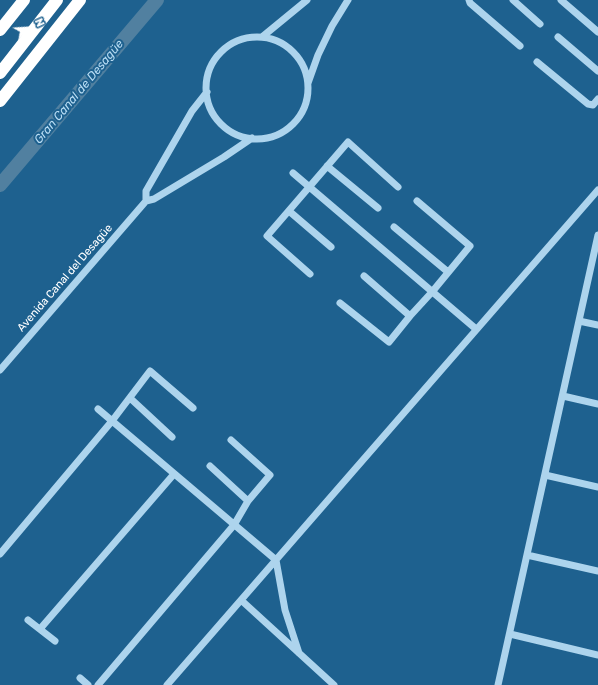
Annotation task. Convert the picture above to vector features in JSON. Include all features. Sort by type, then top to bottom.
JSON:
[{"type":"highway","points":[[0,30],[24,0]]},
{"type":"highway","points":[[0,73],[57,0]]},
{"type":"highway","points":[[0,101],[80,0]]},
{"type":"street","points":[[262,37],[307,0]]},
{"type":"street","points":[[308,84],[332,26],[348,0]]},
{"type":"street","points":[[469,0],[470,3],[520,46]]},
{"type":"street","points":[[513,0],[540,24]]},
{"type":"street","points":[[561,0],[598,32]]},
{"type":"street","points":[[252,37],[272,39],[290,49],[302,64],[308,84],[306,103],[296,121],[281,133],[262,139],[242,136],[225,127],[218,120],[208,102],[207,82],[212,63],[225,48],[233,42],[252,37]]},
{"type":"street","points":[[558,37],[598,71]]},
{"type":"street","points":[[537,62],[588,104],[593,105],[598,98]]},
{"type":"street","name":"Avenida Canal del Desagüe","points":[[0,370],[146,201],[146,191],[192,111],[207,92]]},
{"type":"street","name":"Avenida Canal del Desagüe","points":[[146,201],[154,200],[252,138]]},
{"type":"street","points":[[310,274],[267,236],[348,142],[398,187]]},
{"type":"street","points":[[327,166],[378,208]]},
{"type":"street","points":[[293,173],[476,329]]},
{"type":"street","points":[[167,685],[598,190]]},
{"type":"street","points":[[340,303],[389,342],[470,246],[418,201]]},
{"type":"street","points":[[288,211],[331,247]]},
{"type":"street","points":[[394,227],[448,272]]},
{"type":"street","points":[[498,685],[597,245],[598,234]]},
{"type":"street","points":[[364,276],[410,316]]},
{"type":"street","points":[[579,321],[598,325]]},
{"type":"street","points":[[0,554],[112,421],[150,371],[193,408]]},
{"type":"street","points":[[563,396],[598,404]]},
{"type":"street","points":[[130,398],[172,437]]},
{"type":"street","points":[[98,409],[276,560],[285,610],[299,653]]},
{"type":"street","points":[[98,685],[234,525],[248,501],[270,475],[231,440]]},
{"type":"street","points":[[210,466],[248,501]]},
{"type":"street","points":[[40,629],[174,474]]},
{"type":"street","points":[[545,475],[598,487]]},
{"type":"street","points":[[527,555],[598,571]]},
{"type":"street","points":[[241,600],[334,685]]},
{"type":"street","points":[[28,620],[55,641]]},
{"type":"street","points":[[510,634],[598,655]]},
{"type":"street","points":[[80,678],[88,685]]},
{"type":"waterway","name":"Gran Canal de Desagüe","points":[[0,185],[157,0]]}]
